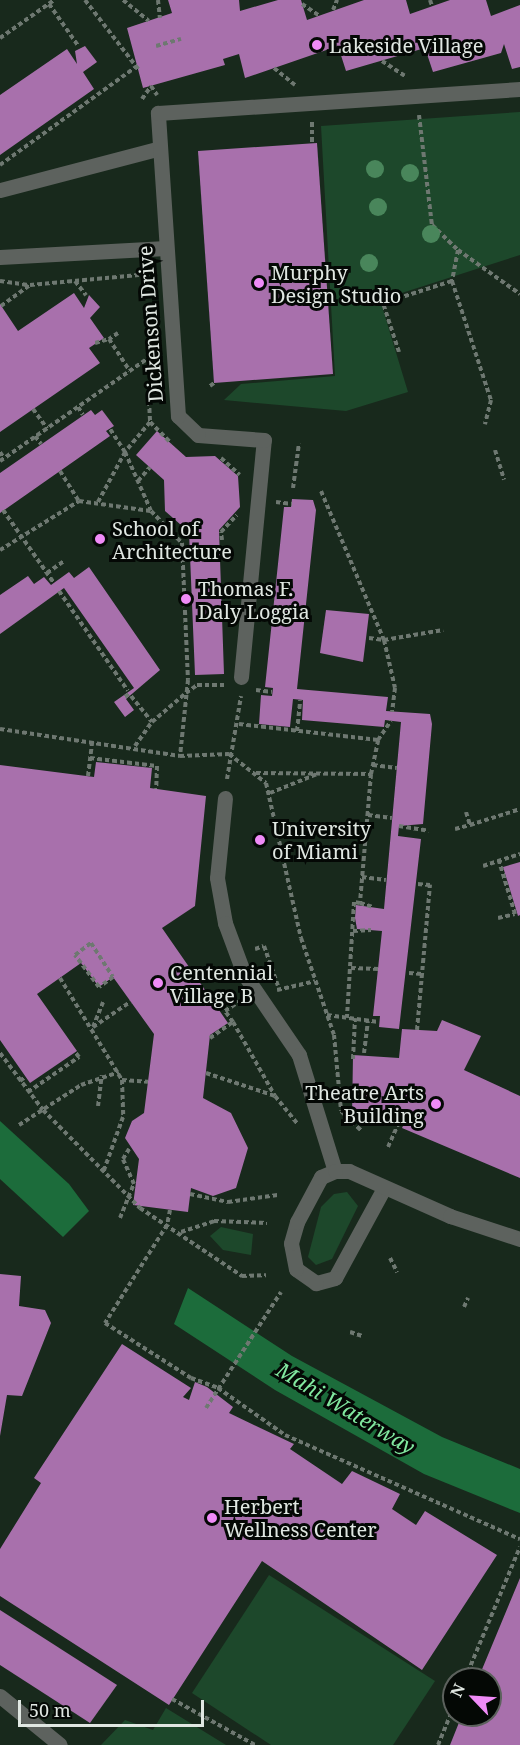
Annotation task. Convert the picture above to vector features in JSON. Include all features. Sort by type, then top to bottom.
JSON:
[{"type":"street","name":"Dickenson Drive","points":[[236,685],[264,440],[198,435],[178,416],[165,248],[158,113],[520,89]]},
{"type":"street","points":[[0,190],[160,148]]},
{"type":"street","points":[[0,257],[165,248]]},
{"type":"street","points":[[225,798],[218,878],[235,951],[254,991],[299,1055],[334,1171]]},
{"type":"street","points":[[384,1188],[342,1271],[327,1283],[316,1283],[296,1269],[291,1243],[313,1189],[334,1171],[349,1171],[384,1188],[520,1239]]},
{"type":"street","points":[[0,1696],[60,1745]]},
{"type":"path","points":[[0,39],[54,0]]},
{"type":"path","points":[[0,165],[138,69],[85,0]]},
{"type":"path","points":[[123,0],[149,21]]},
{"type":"path","points":[[158,0],[160,18]]},
{"type":"path","points":[[333,10],[337,0]]},
{"type":"path","points":[[430,0],[432,6]]},
{"type":"path","points":[[49,4],[79,47]]},
{"type":"path","points":[[302,4],[320,16]]},
{"type":"path","points":[[156,46],[181,39]]},
{"type":"path","points":[[138,105],[151,86]]},
{"type":"path","points":[[419,115],[432,225],[458,250],[520,294]]},
{"type":"path","points":[[458,250],[452,281],[491,400],[485,424]]},
{"type":"path","points":[[0,281],[30,285],[149,274]]},
{"type":"path","points":[[75,281],[86,296]]},
{"type":"path","points":[[399,352],[383,303],[452,281]]},
{"type":"path","points":[[1,306],[30,285]]},
{"type":"path","points":[[95,344],[118,333]]},
{"type":"path","points":[[108,339],[130,370]]},
{"type":"path","points":[[0,452],[2,459],[147,359]]},
{"type":"path","points":[[98,502],[125,452],[150,422],[149,401]]},
{"type":"path","points":[[78,407],[83,415]]},
{"type":"path","points":[[33,409],[47,428]]},
{"type":"path","points":[[150,422],[179,447]]},
{"type":"path","points":[[110,429],[125,452],[151,511],[182,543],[186,693],[180,756]]},
{"type":"path","points":[[35,436],[41,444]]},
{"type":"path","points":[[293,488],[298,443]]},
{"type":"path","points":[[495,450],[504,480]]},
{"type":"path","points":[[216,453],[240,475],[241,486]]},
{"type":"path","points":[[138,481],[150,467]]},
{"type":"path","points":[[60,471],[79,501]]},
{"type":"path","points":[[321,490],[384,640],[395,688],[392,712]]},
{"type":"path","points":[[0,550],[79,501],[151,511]]},
{"type":"path","points":[[272,502],[292,504]]},
{"type":"path","points":[[222,540],[221,532],[243,508]]},
{"type":"path","points":[[3,510],[54,583]]},
{"type":"path","points":[[182,543],[190,542]]},
{"type":"path","points":[[47,573],[64,561]]},
{"type":"path","points":[[59,591],[152,722]]},
{"type":"path","points":[[369,638],[384,640],[443,630]]},
{"type":"path","points":[[135,746],[152,722],[197,686],[236,685],[242,697],[239,724],[229,754]]},
{"type":"path","points":[[124,697],[130,693]]},
{"type":"path","points":[[297,731],[300,700]]},
{"type":"path","points":[[360,903],[371,774],[378,740],[391,721]]},
{"type":"path","points":[[239,724],[378,740]]},
{"type":"path","points":[[0,729],[135,746],[180,756],[229,754],[255,773],[270,793],[289,896],[337,1051],[341,1111],[362,1130]]},
{"type":"path","points":[[88,776],[92,741]]},
{"type":"path","points":[[90,758],[157,766],[156,789]]},
{"type":"path","points":[[373,765],[397,768]]},
{"type":"path","points":[[255,773],[371,774]]},
{"type":"path","points":[[270,793],[317,773]]},
{"type":"path","points":[[455,829],[520,809]]},
{"type":"path","points":[[466,812],[470,825]]},
{"type":"path","points":[[368,815],[392,818]]},
{"type":"path","points":[[399,826],[429,831]]},
{"type":"path","points":[[483,866],[520,854]]},
{"type":"path","points":[[498,918],[515,914],[499,861]]},
{"type":"path","points":[[362,877],[386,880]]},
{"type":"path","points":[[417,884],[430,885],[417,1030]]},
{"type":"path","points":[[347,1017],[354,902],[373,907]]},
{"type":"path","points":[[353,931],[371,930]]},
{"type":"path","points":[[91,943],[113,977],[99,987],[75,955],[91,943]]},
{"type":"path","points":[[235,951],[264,946],[279,990]]},
{"type":"path","points":[[351,968],[379,969]]},
{"type":"path","points":[[408,973],[422,974]]},
{"type":"path","points":[[60,978],[93,1027],[122,1080],[123,1118],[103,1173]]},
{"type":"path","points":[[271,992],[315,981]]},
{"type":"path","points":[[244,998],[225,1011],[275,1096],[302,1130]]},
{"type":"path","points":[[93,1027],[103,1002]]},
{"type":"path","points":[[93,1027],[130,1002]]},
{"type":"path","points":[[327,1016],[379,1022]]},
{"type":"path","points":[[353,1059],[355,1018]]},
{"type":"path","points":[[364,1053],[368,1021]]},
{"type":"path","points":[[210,1038],[233,1022]]},
{"type":"path","points":[[28,1092],[79,1057],[75,1052]]},
{"type":"path","points":[[0,1053],[43,1110],[128,1197],[242,1276],[266,1275]]},
{"type":"path","points":[[19,1125],[102,1075],[119,1072]]},
{"type":"path","points":[[206,1073],[275,1096]]},
{"type":"path","points":[[98,1106],[102,1075]]},
{"type":"path","points":[[20,1081],[26,1077]]},
{"type":"path","points":[[122,1080],[148,1082]]},
{"type":"path","points":[[388,1147],[402,1115]]},
{"type":"path","points":[[120,1218],[134,1184],[122,1152],[129,1149]]},
{"type":"path","points":[[190,1194],[228,1202],[278,1195]]},
{"type":"path","points":[[170,1210],[167,1225],[105,1323],[191,1378],[218,1388],[285,1435],[520,1539]]},
{"type":"path","points":[[181,1232],[213,1221],[267,1223]]},
{"type":"path","points":[[390,1258],[397,1272]]},
{"type":"path","points":[[206,1407],[281,1292]]},
{"type":"path","points":[[464,1307],[468,1298]]},
{"type":"path","points":[[350,1332],[362,1336]]},
{"type":"path","points":[[470,1667],[520,1547]]},
{"type":"path","points":[[172,1700],[255,1745]]},
{"type":"path","points":[[438,1745],[445,1727]]},
{"type":"shaded area","name":"University of Miami","points":[[0,0],[520,0],[520,1745],[0,1745]]},
{"type":"shaded area","points":[[520,112],[520,255],[380,300],[408,392],[346,411],[224,400],[241,384],[335,376],[321,126]]},
{"type":"shaded area","points":[[347,1192],[358,1206],[332,1259],[316,1265],[308,1257],[321,1207],[334,1194]]},
{"type":"shaded area","points":[[221,1227],[253,1234],[251,1255],[223,1250],[210,1236]]},
{"type":"shaded area","points":[[269,1575],[435,1681],[393,1745],[271,1745],[192,1693]]},
{"type":"shaded area","points":[[166,1708],[226,1745],[101,1745],[125,1720],[153,1730]]},
{"type":"water","points":[[0,1121],[69,1184],[89,1211],[63,1237],[0,1179]]},
{"type":"water","name":"Mahi Waterway","points":[[188,1288],[292,1356],[442,1437],[520,1469],[520,1513],[424,1474],[275,1390],[174,1324]]},
{"type":"building","name":"Lakeside Village","points":[[168,0],[239,0],[240,11],[278,0],[301,0],[307,20],[364,0],[406,0],[410,14],[450,0],[486,0],[491,16],[520,5],[520,67],[512,69],[504,44],[501,53],[433,72],[425,48],[346,71],[338,46],[245,78],[239,54],[223,59],[225,65],[143,88],[127,28],[172,13]]},
{"type":"building","points":[[85,46],[97,62],[83,72],[94,89],[0,155],[0,95],[67,49],[77,64],[75,51]]},
{"type":"building","name":"Murphy Design Studio","points":[[317,143],[333,374],[214,383],[198,151]]},
{"type":"building","points":[[74,293],[84,308],[89,295],[100,307],[90,318],[104,338],[89,348],[100,363],[0,432],[0,304],[18,331]]},
{"type":"building","points":[[91,410],[95,415],[102,410],[114,426],[106,431],[110,436],[0,513],[0,473]]},
{"type":"building","points":[[157,431],[186,457],[215,456],[238,476],[240,507],[219,530],[224,674],[195,675],[189,532],[165,511],[164,480],[136,455]]},
{"type":"building","points":[[292,499],[313,500],[316,510],[297,689],[388,697],[386,711],[430,714],[432,724],[423,824],[399,826],[398,836],[421,839],[399,1029],[379,1027],[380,1016],[373,1016],[382,931],[357,929],[355,918],[356,905],[384,909],[401,722],[385,720],[384,727],[302,720],[303,700],[293,699],[290,727],[259,724],[261,695],[272,696],[273,688],[265,687],[284,507],[291,507]]},
{"type":"building","points":[[89,567],[160,670],[126,699],[134,710],[125,717],[114,702],[134,688],[64,588],[0,634],[0,595],[28,576],[34,584],[44,577],[51,585],[69,572],[74,578]]},
{"type":"building","points":[[326,610],[369,614],[363,662],[320,653]]},
{"type":"building","name":"Centennial Village B","points":[[96,762],[152,768],[150,788],[206,796],[195,906],[162,928],[228,1023],[210,1035],[203,1098],[231,1113],[248,1148],[236,1188],[213,1196],[191,1188],[188,1212],[133,1205],[139,1159],[125,1138],[132,1121],[144,1113],[154,1034],[113,977],[99,987],[81,963],[37,994],[77,1051],[30,1083],[0,1040],[0,765],[94,777]]},
{"type":"building","points":[[520,862],[520,915],[518,916],[503,867]]},
{"type":"building","name":"Theatre Arts Building","points":[[442,1020],[481,1036],[464,1070],[520,1096],[520,1178],[402,1128],[407,1117],[394,1111],[394,1121],[352,1116],[353,1055],[399,1058],[402,1029],[437,1031]]},
{"type":"building","points":[[0,1274],[21,1276],[19,1306],[45,1310],[51,1323],[22,1396],[7,1395],[0,1436]]},
{"type":"building","name":"Herbert Wellness Center","points":[[122,1344],[191,1388],[183,1397],[189,1400],[195,1382],[207,1387],[233,1407],[229,1413],[294,1444],[290,1449],[342,1484],[352,1471],[400,1494],[392,1509],[416,1525],[425,1511],[497,1555],[422,1670],[262,1561],[169,1705],[0,1596],[0,1549],[41,1483],[34,1478]]},
{"type":"building","points":[[520,1578],[520,1745],[450,1745],[457,1727],[502,1727],[502,1667],[483,1667]]},
{"type":"building","points":[[0,1610],[117,1685],[90,1723],[0,1665]]},
{"type":"place","name":"Lakeside Village","points":[[317,45]]},
{"type":"place","name":"Murphy Design Studio","points":[[259,283]]},
{"type":"place","name":"School of Architecture","points":[[100,539]]},
{"type":"place","name":"Thomas F. Daly Loggia","points":[[186,599]]},
{"type":"place","name":"University of Miami","points":[[260,840]]},
{"type":"place","name":"Centennial Village B","points":[[158,983]]},
{"type":"place","name":"Theatre Arts Building","points":[[436,1104]]},
{"type":"place","name":"Herbert Wellness Center","points":[[212,1518]]}]
